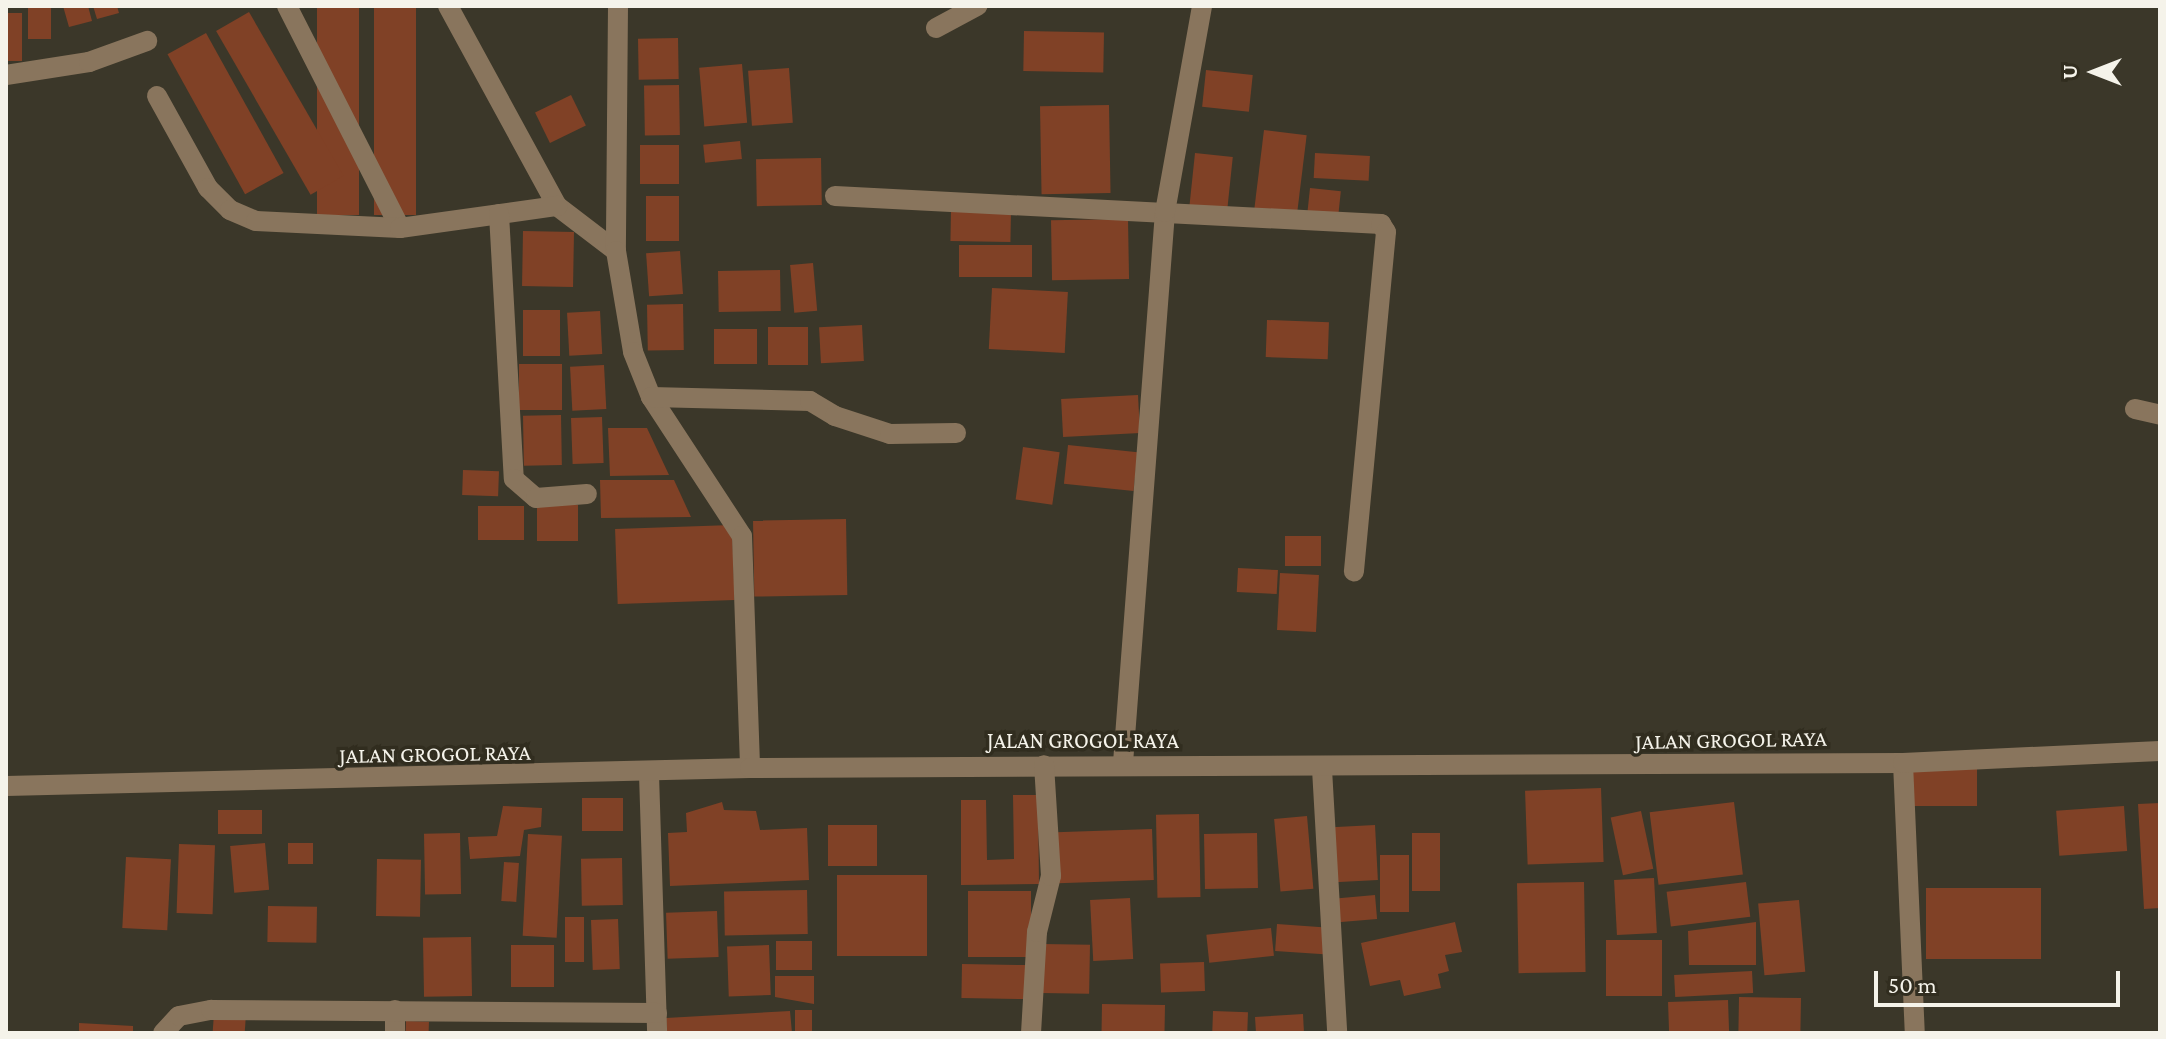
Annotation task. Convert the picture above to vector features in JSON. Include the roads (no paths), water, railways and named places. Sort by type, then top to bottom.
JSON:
[{"type":"street","points":[[287,6],[400,228]]},
{"type":"street","points":[[448,6],[557,206],[616,251]]},
{"type":"street","points":[[618,6],[616,251],[633,352],[651,397],[742,536],[750,768]]},
{"type":"street","points":[[936,28],[977,6]]},
{"type":"street","points":[[1123,763],[1165,212],[1202,6]]},
{"type":"street","points":[[6,75],[89,62],[147,41]]},
{"type":"street","points":[[157,96],[208,188],[230,210],[278,224],[400,228],[557,206]]},
{"type":"street","points":[[835,196],[1377,222],[1385,227],[1354,571]]},
{"type":"street","points":[[499,214],[514,479],[536,498],[587,494]]},
{"type":"street","points":[[651,397],[810,401],[835,416],[890,434],[956,433]]},
{"type":"street","points":[[2135,409],[2160,415]]},
{"type":"street","name":"JALAN GROGOL RAYA","points":[[6,786],[649,774],[750,768],[1123,763],[1322,769],[1903,763],[2160,751]]},
{"type":"street","points":[[1903,763],[1915,1033]]},
{"type":"street","points":[[1031,1033],[1037,932],[1051,876],[1044,765]]},
{"type":"street","points":[[1322,769],[1337,1033]]},
{"type":"street","points":[[163,1033],[179,1016],[211,1010],[395,1010],[657,1023],[649,774]]},
{"type":"street","points":[[395,1010],[395,1033]]}]
